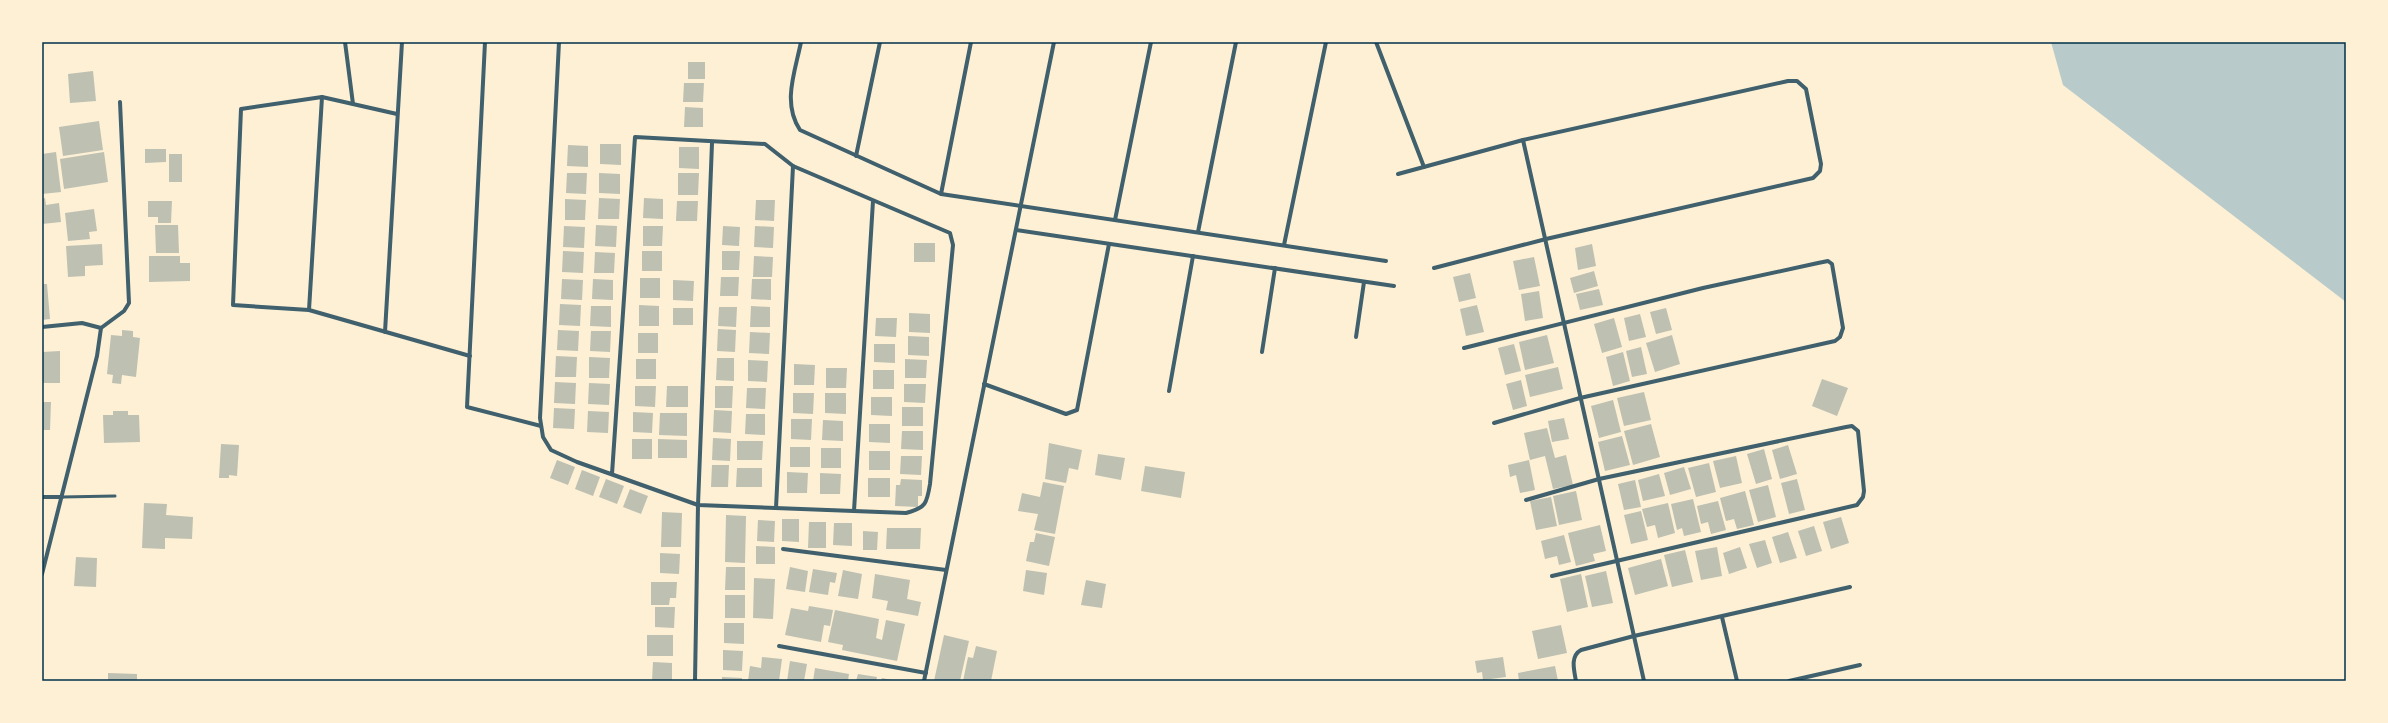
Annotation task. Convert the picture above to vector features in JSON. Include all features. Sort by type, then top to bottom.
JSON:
[{"type":"street","points":[[344,42],[353,104]]},
{"type":"street","points":[[385,332],[402,42]]},
{"type":"street","points":[[485,42],[467,407],[542,426]]},
{"type":"street","points":[[559,42],[540,418],[543,438],[551,450],[577,462],[698,505],[906,513],[919,510],[927,501],[953,245],[950,233],[793,166],[765,144],[712,143],[635,138],[612,474]]},
{"type":"street","points":[[801,42],[791,91],[790,108],[794,120],[800,130],[941,194],[1386,261]]},
{"type":"street","points":[[856,156],[880,42]]},
{"type":"street","points":[[941,194],[971,42]]},
{"type":"street","points":[[924,681],[1054,42]]},
{"type":"street","points":[[1115,220],[1151,42]]},
{"type":"street","points":[[1198,232],[1236,42]]},
{"type":"street","points":[[1284,246],[1326,42]]},
{"type":"street","points":[[1376,42],[1424,167]]},
{"type":"street","points":[[1398,174],[1523,140],[1788,81],[1801,83],[1807,93],[1821,164],[1820,171],[1813,178],[1546,239],[1434,268]]},
{"type":"street","points":[[309,310],[322,97]]},
{"type":"street","points":[[397,114],[322,97],[241,109],[233,305],[309,310],[470,356]]},
{"type":"street","points":[[42,574],[97,356],[101,328],[124,311],[129,303],[120,102]]},
{"type":"street","points":[[1523,140],[1580,398],[1618,559],[1644,681]]},
{"type":"street","points":[[695,681],[698,505],[712,143]]},
{"type":"street","points":[[776,508],[793,166]]},
{"type":"street","points":[[854,511],[873,201]]},
{"type":"street","points":[[1016,230],[1394,286]]},
{"type":"street","points":[[984,384],[1066,414],[1077,410],[1109,244]]},
{"type":"street","points":[[1169,391],[1193,256]]},
{"type":"street","points":[[1464,348],[1703,288],[1818,263],[1828,261],[1834,270],[1843,328],[1840,338],[1835,341],[1580,398],[1494,423]]},
{"type":"street","points":[[1262,352],[1275,268]]},
{"type":"street","points":[[1356,337],[1364,282]]},
{"type":"street","points":[[42,327],[82,323],[101,328]]},
{"type":"street","points":[[1526,500],[1599,479],[1846,427],[1852,426],[1858,431],[1864,491],[1863,497],[1857,504],[1618,559],[1552,576]]},
{"type":"street","points":[[42,497],[62,497]]},
{"type":"street","points":[[783,549],[946,570]]},
{"type":"street","points":[[1576,681],[1574,660],[1577,652],[1634,636],[1722,618],[1850,587]]},
{"type":"street","points":[[1722,618],[1736,681]]},
{"type":"street","points":[[779,646],[926,673]]},
{"type":"street","points":[[1789,681],[1860,665]]},
{"type":"lane","points":[[62,497],[115,496]]},
{"type":"shaded area","points":[[2051,42],[2346,42],[2346,302],[2063,85]]},
{"type":"building","points":[[688,62],[705,62],[705,79],[688,79]]},
{"type":"building","points":[[93,71],[96,101],[70,103],[68,74]]},
{"type":"building","points":[[684,83],[704,83],[703,102],[683,102]]},
{"type":"building","points":[[685,107],[703,108],[703,127],[684,127]]},
{"type":"building","points":[[99,121],[103,150],[63,156],[59,127]]},
{"type":"building","points":[[600,144],[621,144],[621,165],[600,164]]},
{"type":"building","points":[[568,145],[588,146],[588,167],[567,166]]},
{"type":"building","points":[[679,147],[699,147],[699,169],[679,168]]},
{"type":"building","points":[[145,149],[166,149],[166,162],[145,163]]},
{"type":"building","points":[[56,152],[61,192],[42,194],[42,154]]},
{"type":"building","points":[[104,152],[108,182],[64,189],[60,159]]},
{"type":"building","points":[[169,154],[182,154],[182,182],[169,182]]},
{"type":"building","points":[[567,173],[587,173],[586,194],[566,193]]},
{"type":"building","points":[[599,173],[620,174],[620,194],[599,193]]},
{"type":"building","points":[[678,173],[699,173],[698,195],[678,195]]},
{"type":"building","points":[[45,198],[46,205],[59,203],[61,222],[42,224],[42,199]]},
{"type":"building","points":[[599,198],[620,199],[619,219],[598,219]]},
{"type":"building","points":[[644,198],[663,199],[663,219],[643,218]]},
{"type":"building","points":[[565,199],[586,200],[585,220],[565,220]]},
{"type":"building","points":[[756,200],[775,200],[774,221],[755,220]]},
{"type":"building","points":[[148,201],[172,201],[171,223],[158,223],[158,217],[148,217]]},
{"type":"building","points":[[677,201],[698,201],[697,221],[676,221]]},
{"type":"building","points":[[94,209],[97,231],[89,232],[90,239],[68,241],[65,213]]},
{"type":"building","points":[[155,225],[178,225],[179,253],[156,253]]},
{"type":"building","points":[[596,225],[617,226],[616,247],[595,246]]},
{"type":"building","points":[[564,226],[585,227],[584,248],[563,247]]},
{"type":"building","points":[[643,226],[663,226],[662,246],[643,246]]},
{"type":"building","points":[[723,226],[740,227],[739,246],[722,245]]},
{"type":"building","points":[[755,226],[774,227],[773,248],[754,247]]},
{"type":"building","points":[[914,243],[935,243],[935,262],[914,262]]},
{"type":"building","points":[[102,244],[103,265],[85,266],[85,276],[68,277],[66,246]]},
{"type":"building","points":[[1592,244],[1596,266],[1578,270],[1575,248]]},
{"type":"building","points":[[563,251],[584,252],[583,273],[562,272]]},
{"type":"building","points":[[642,251],[662,251],[662,271],[642,271]]},
{"type":"building","points":[[722,251],[740,251],[739,270],[722,270]]},
{"type":"building","points":[[595,252],[615,253],[614,273],[594,273]]},
{"type":"building","points":[[149,256],[180,256],[180,263],[190,263],[190,281],[149,282]]},
{"type":"building","points":[[754,256],[773,257],[772,277],[753,277]]},
{"type":"building","points":[[1534,257],[1540,286],[1519,290],[1513,261]]},
{"type":"building","points":[[1594,271],[1598,286],[1574,293],[1570,278]]},
{"type":"building","points":[[1470,273],[1476,298],[1459,302],[1453,277]]},
{"type":"building","points":[[721,277],[739,277],[738,296],[720,296]]},
{"type":"building","points":[[640,278],[660,278],[660,298],[640,298]]},
{"type":"building","points":[[562,279],[583,280],[582,300],[561,299]]},
{"type":"building","points":[[593,279],[613,280],[613,300],[592,299]]},
{"type":"building","points":[[752,279],[771,279],[771,300],[751,299]]},
{"type":"building","points":[[673,280],[694,281],[693,301],[673,300]]},
{"type":"building","points":[[42,284],[47,284],[50,319],[42,320]]},
{"type":"building","points":[[1599,289],[1603,305],[1580,310],[1576,294]]},
{"type":"building","points":[[1539,291],[1543,318],[1525,321],[1521,294]]},
{"type":"building","points":[[560,304],[581,305],[580,326],[559,325]]},
{"type":"building","points":[[639,305],[659,306],[659,326],[639,326]]},
{"type":"building","points":[[1477,305],[1484,332],[1466,336],[1460,309]]},
{"type":"building","points":[[591,306],[611,306],[611,327],[590,326]]},
{"type":"building","points":[[751,306],[770,307],[770,327],[750,327]]},
{"type":"building","points":[[719,307],[737,307],[736,327],[718,326]]},
{"type":"building","points":[[673,308],[693,308],[693,325],[673,325]]},
{"type":"building","points":[[1666,308],[1672,330],[1656,334],[1650,312]]},
{"type":"building","points":[[909,313],[930,314],[930,333],[909,332]]},
{"type":"building","points":[[1640,314],[1646,337],[1629,341],[1624,318]]},
{"type":"building","points":[[876,318],[897,318],[896,337],[875,336]]},
{"type":"building","points":[[1614,318],[1622,347],[1602,353],[1594,324]]},
{"type":"building","points":[[718,329],[736,330],[735,352],[717,351]]},
{"type":"building","points":[[122,330],[133,331],[133,337],[140,338],[136,377],[122,375],[121,384],[112,383],[113,375],[107,374],[111,335],[122,336]]},
{"type":"building","points":[[558,330],[579,331],[578,351],[557,350]]},
{"type":"building","points":[[591,331],[611,331],[610,352],[590,351]]},
{"type":"building","points":[[750,332],[770,333],[769,354],[749,353]]},
{"type":"building","points":[[638,333],[658,333],[658,353],[638,353]]},
{"type":"building","points":[[1547,335],[1554,363],[1525,370],[1519,342]]},
{"type":"building","points":[[1672,335],[1680,364],[1655,372],[1646,343]]},
{"type":"building","points":[[908,336],[929,337],[929,356],[908,355]]},
{"type":"building","points":[[874,344],[895,344],[895,363],[874,362]]},
{"type":"building","points":[[1514,344],[1521,371],[1505,375],[1498,348]]},
{"type":"building","points":[[1641,347],[1647,374],[1632,377],[1626,351]]},
{"type":"building","points":[[60,351],[60,383],[42,383],[42,352]]},
{"type":"building","points":[[1623,352],[1630,381],[1613,386],[1606,357]]},
{"type":"building","points":[[556,356],[577,357],[576,377],[555,377]]},
{"type":"building","points":[[589,357],[610,358],[609,378],[589,378]]},
{"type":"building","points":[[717,358],[734,358],[734,381],[716,380]]},
{"type":"building","points":[[636,359],[656,359],[656,379],[636,379]]},
{"type":"building","points":[[905,359],[927,360],[926,378],[905,378]]},
{"type":"building","points":[[748,360],[768,361],[767,382],[748,381]]},
{"type":"building","points":[[794,364],[815,365],[814,385],[794,385]]},
{"type":"building","points":[[1558,367],[1563,389],[1530,397],[1525,375]]},
{"type":"building","points":[[826,368],[847,368],[846,388],[826,388]]},
{"type":"building","points":[[873,370],[894,370],[894,389],[873,389]]},
{"type":"building","points":[[1822,379],[1848,388],[1837,416],[1812,406]]},
{"type":"building","points":[[1521,380],[1527,406],[1513,410],[1506,384]]},
{"type":"building","points":[[555,382],[576,383],[575,404],[554,403]]},
{"type":"building","points":[[589,383],[610,384],[609,405],[588,404]]},
{"type":"building","points":[[904,384],[926,384],[925,403],[904,402]]},
{"type":"building","points":[[635,386],[656,386],[655,407],[635,406]]},
{"type":"building","points":[[667,386],[688,386],[688,407],[666,407]]},
{"type":"building","points":[[715,386],[733,386],[732,408],[715,408]]},
{"type":"building","points":[[747,388],[766,388],[765,409],[746,408]]},
{"type":"building","points":[[1644,392],[1651,420],[1624,426],[1617,398]]},
{"type":"building","points":[[793,393],[814,393],[813,414],[793,413]]},
{"type":"building","points":[[825,393],[846,393],[846,414],[825,413]]},
{"type":"building","points":[[871,397],[892,397],[892,416],[871,415]]},
{"type":"building","points":[[1613,400],[1621,432],[1599,438],[1591,406]]},
{"type":"building","points":[[42,402],[51,402],[50,430],[42,430]]},
{"type":"building","points":[[902,407],[923,407],[923,426],[902,426]]},
{"type":"building","points":[[554,408],[575,409],[574,429],[553,428]]},
{"type":"building","points":[[714,410],[732,411],[731,433],[713,432]]},
{"type":"building","points":[[113,411],[128,411],[128,415],[139,415],[140,442],[104,443],[103,415],[113,415]]},
{"type":"building","points":[[588,411],[609,412],[608,433],[587,432]]},
{"type":"building","points":[[633,412],[653,413],[652,433],[633,432]]},
{"type":"building","points":[[660,413],[687,413],[687,436],[659,435]]},
{"type":"building","points":[[746,414],[765,414],[765,435],[745,434]]},
{"type":"building","points":[[1564,418],[1569,439],[1552,442],[1548,421]]},
{"type":"building","points":[[791,419],[812,419],[811,440],[791,439]]},
{"type":"building","points":[[823,420],[843,421],[843,441],[822,440]]},
{"type":"building","points":[[869,424],[890,424],[890,443],[869,442]]},
{"type":"building","points":[[1651,424],[1660,457],[1633,465],[1624,431]]},
{"type":"building","points":[[1547,428],[1555,458],[1566,455],[1573,485],[1553,489],[1545,456],[1530,460],[1524,433]]},
{"type":"building","points":[[902,431],[923,431],[923,450],[901,449]]},
{"type":"building","points":[[1622,436],[1630,465],[1605,471],[1598,442]]},
{"type":"building","points":[[713,438],[731,439],[730,461],[712,460]]},
{"type":"building","points":[[632,439],[652,439],[652,459],[632,459]]},
{"type":"building","points":[[658,439],[687,440],[687,458],[658,458]]},
{"type":"building","points":[[737,441],[763,441],[762,460],[737,460]]},
{"type":"building","points":[[1049,443],[1082,450],[1078,470],[1069,468],[1066,483],[1045,479]]},
{"type":"building","points":[[221,444],[239,445],[237,476],[229,475],[229,478],[219,478]]},
{"type":"building","points":[[1788,445],[1797,474],[1780,479],[1772,450]]},
{"type":"building","points":[[790,447],[810,447],[810,467],[790,467]]},
{"type":"building","points":[[821,448],[841,448],[841,468],[821,468]]},
{"type":"building","points":[[1764,449],[1772,479],[1756,484],[1747,454]]},
{"type":"building","points":[[869,451],[890,451],[890,470],[869,470]]},
{"type":"building","points":[[1098,454],[1125,458],[1121,480],[1095,475]]},
{"type":"building","points":[[901,456],[922,456],[921,475],[900,474]]},
{"type":"building","points":[[1736,456],[1742,483],[1720,488],[1713,461]]},
{"type":"building","points":[[557,460],[575,467],[568,485],[550,478]]},
{"type":"building","points":[[1529,460],[1535,490],[1520,493],[1516,475],[1510,477],[1508,465]]},
{"type":"building","points":[[1709,463],[1716,492],[1696,497],[1688,468]]},
{"type":"building","points":[[712,465],[729,465],[728,487],[711,487]]},
{"type":"building","points":[[1145,466],[1185,472],[1181,498],[1141,491]]},
{"type":"building","points":[[1684,467],[1691,489],[1670,495],[1664,473]]},
{"type":"building","points":[[737,468],[762,468],[762,487],[736,487]]},
{"type":"building","points":[[582,470],[600,477],[593,496],[575,489]]},
{"type":"building","points":[[787,472],[808,473],[807,493],[787,493]]},
{"type":"building","points":[[820,473],[841,474],[840,494],[820,494]]},
{"type":"building","points":[[1659,474],[1665,496],[1643,501],[1638,480]]},
{"type":"building","points":[[868,478],[890,478],[890,497],[868,497]]},
{"type":"building","points":[[606,479],[624,486],[617,504],[599,497]]},
{"type":"building","points":[[901,479],[922,480],[922,496],[918,496],[918,507],[895,506],[896,485],[900,485]]},
{"type":"building","points":[[1797,479],[1805,510],[1789,514],[1781,483]]},
{"type":"building","points":[[1635,480],[1641,507],[1624,510],[1618,484]]},
{"type":"building","points":[[1043,482],[1064,486],[1055,534],[1034,530],[1038,514],[1018,511],[1022,493],[1040,497]]},
{"type":"building","points":[[1768,485],[1776,517],[1758,522],[1749,490]]},
{"type":"building","points":[[630,489],[648,496],[641,514],[623,507]]},
{"type":"building","points":[[1576,491],[1582,520],[1559,525],[1553,496]]},
{"type":"building","points":[[1745,491],[1754,525],[1737,529],[1734,519],[1726,521],[1720,498]]},
{"type":"building","points":[[1551,497],[1557,526],[1536,530],[1530,501]]},
{"type":"building","points":[[1693,499],[1701,532],[1684,536],[1682,528],[1677,530],[1671,504]]},
{"type":"building","points":[[1718,501],[1726,530],[1711,534],[1708,522],[1701,524],[1697,506]]},
{"type":"building","points":[[144,503],[167,504],[166,515],[193,517],[192,539],[165,538],[165,549],[142,548]]},
{"type":"building","points":[[1668,503],[1675,533],[1658,538],[1655,525],[1647,527],[1642,509]]},
{"type":"building","points":[[1641,511],[1648,540],[1631,544],[1624,515]]},
{"type":"building","points":[[662,512],[682,513],[681,547],[661,547]]},
{"type":"building","points":[[726,515],[746,516],[745,563],[725,562]]},
{"type":"building","points":[[1841,517],[1849,543],[1831,549],[1823,522]]},
{"type":"building","points":[[782,519],[799,519],[799,542],[782,541]]},
{"type":"building","points":[[758,520],[775,521],[774,542],[757,541]]},
{"type":"building","points":[[809,522],[826,522],[826,548],[808,548]]},
{"type":"building","points":[[834,523],[852,523],[852,546],[833,545]]},
{"type":"building","points":[[1600,525],[1606,551],[1593,554],[1595,561],[1576,566],[1568,533]]},
{"type":"building","points":[[1814,526],[1822,551],[1806,556],[1798,531]]},
{"type":"building","points":[[887,528],[921,528],[920,549],[886,549]]},
{"type":"building","points":[[863,531],[878,532],[877,550],[863,550]]},
{"type":"building","points":[[1788,532],[1797,558],[1780,563],[1772,537]]},
{"type":"building","points":[[1036,533],[1055,537],[1049,566],[1026,561],[1030,542],[1034,542]]},
{"type":"building","points":[[1564,535],[1571,562],[1559,565],[1557,556],[1545,559],[1541,541]]},
{"type":"building","points":[[1765,540],[1772,563],[1757,568],[1749,544]]},
{"type":"building","points":[[756,546],[775,547],[775,564],[756,564]]},
{"type":"building","points":[[1717,547],[1722,576],[1701,580],[1695,551]]},
{"type":"building","points":[[1740,547],[1747,568],[1729,574],[1723,553]]},
{"type":"building","points":[[1685,550],[1693,582],[1672,587],[1664,555]]},
{"type":"building","points":[[660,553],[680,554],[679,574],[660,573]]},
{"type":"building","points":[[76,557],[97,558],[96,587],[74,586]]},
{"type":"building","points":[[1661,559],[1668,586],[1635,595],[1628,568]]},
{"type":"building","points":[[726,567],[745,567],[745,590],[725,590]]},
{"type":"building","points":[[790,567],[808,571],[805,592],[786,589]]},
{"type":"building","points":[[813,569],[837,573],[835,583],[830,582],[828,595],[809,592]]},
{"type":"building","points":[[843,570],[862,574],[858,599],[838,596]]},
{"type":"building","points":[[1026,570],[1047,573],[1044,595],[1023,591]]},
{"type":"building","points":[[1606,571],[1613,603],[1592,607],[1585,576]]},
{"type":"building","points":[[875,574],[910,580],[907,599],[921,602],[918,616],[886,610],[888,601],[872,598]]},
{"type":"building","points":[[1581,574],[1588,607],[1567,612],[1560,579]]},
{"type":"building","points":[[754,578],[775,579],[773,619],[753,618]]},
{"type":"building","points":[[1086,580],[1106,584],[1102,608],[1081,605]]},
{"type":"building","points":[[651,582],[677,582],[676,598],[670,598],[669,605],[651,605]]},
{"type":"building","points":[[725,595],[745,595],[745,618],[725,618]]},
{"type":"building","points":[[809,606],[833,610],[830,626],[824,625],[821,642],[785,635],[791,608],[808,611]]},
{"type":"building","points":[[655,607],[675,607],[674,628],[655,627]]},
{"type":"building","points":[[835,610],[879,619],[876,638],[882,640],[886,620],[905,624],[897,661],[842,650],[843,645],[828,642]]},
{"type":"building","points":[[724,623],[744,623],[744,644],[724,643]]},
{"type":"building","points":[[1561,625],[1567,653],[1538,659],[1532,631]]},
{"type":"building","points":[[647,635],[673,635],[673,656],[647,656]]},
{"type":"building","points":[[944,635],[969,641],[960,681],[934,681]]},
{"type":"building","points":[[976,646],[997,651],[991,681],[963,681],[968,657],[973,658]]},
{"type":"building","points":[[723,650],[743,651],[742,671],[723,670]]},
{"type":"building","points":[[762,657],[782,659],[779,681],[748,681],[750,666],[761,668]]},
{"type":"building","points":[[1503,657],[1506,677],[1483,680],[1482,672],[1477,673],[1475,661]]},
{"type":"building","points":[[790,661],[807,664],[804,681],[787,681]]},
{"type":"building","points":[[653,662],[672,663],[672,681],[652,681]]},
{"type":"building","points":[[1555,666],[1558,681],[1519,681],[1518,673]]},
{"type":"building","points":[[815,668],[849,674],[848,681],[813,681]]},
{"type":"building","points":[[108,673],[137,674],[137,681],[108,681]]},
{"type":"building","points":[[858,674],[877,677],[876,681],[856,681]]},
{"type":"building","points":[[722,677],[742,678],[742,681],[722,681]]},
{"type":"building","points":[[882,678],[892,680],[892,681],[881,681]]}]
